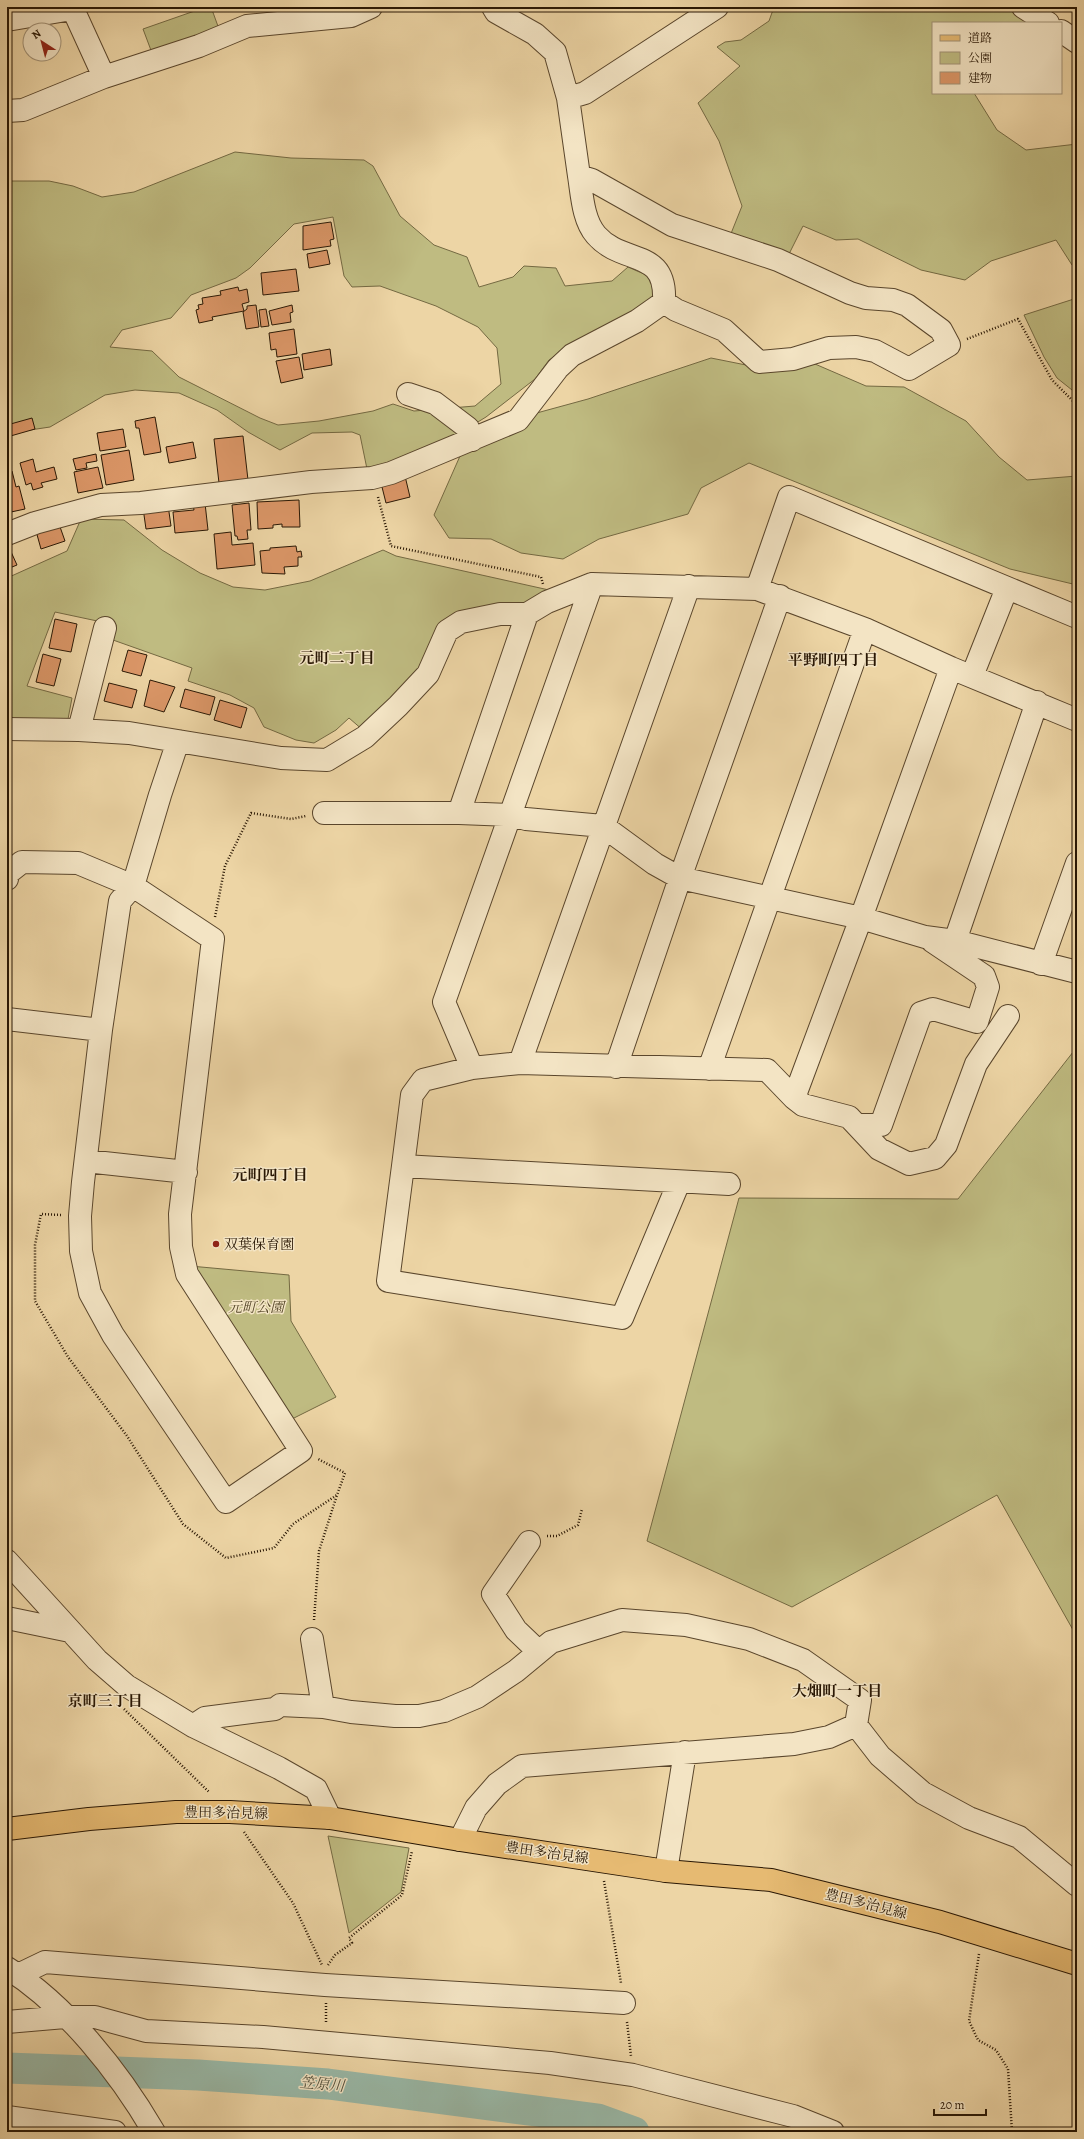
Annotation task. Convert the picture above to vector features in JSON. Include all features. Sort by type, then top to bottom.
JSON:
[{"type":"main road","name":"豊田多治見線","points":[[7,1829],[134,1815],[176,1812],[230,1812],[330,1818],[460,1840],[666,1871],[771,1880],[940,1922],[1077,1964]]},
{"type":"street","points":[[7,111],[23,110],[104,77],[199,46],[247,26],[351,16],[371,7]]},
{"type":"street","points":[[492,7],[496,12],[535,34],[555,52],[568,98],[584,210],[595,234],[622,253],[646,261],[660,273],[665,286],[664,302]]},
{"type":"street","points":[[568,98],[585,93],[717,7]]},
{"type":"street","points":[[1023,7],[1046,22]]},
{"type":"street","points":[[7,20],[72,8],[104,77]]},
{"type":"street","points":[[1062,32],[1077,42]]},
{"type":"street","points":[[579,176],[592,180],[672,225],[778,260],[850,293],[866,298],[893,300],[907,305],[941,330],[949,345],[909,370],[875,352],[856,347],[829,348],[793,359],[759,362],[724,330],[676,310],[664,302]]},
{"type":"street","points":[[7,534],[35,523],[101,505],[141,503],[311,482],[372,478],[390,473],[518,420],[558,368],[572,355],[637,321],[664,302]]},
{"type":"street","points":[[408,394],[435,403],[468,428],[472,440]]},
{"type":"street","points":[[757,589],[789,497],[1077,618]]},
{"type":"street","points":[[472,1068],[444,1002],[592,584]]},
{"type":"street","points":[[7,729],[79,730],[129,733],[281,758],[327,760],[365,737],[398,706],[428,674],[448,631],[461,622],[500,614],[527,614],[547,602],[592,584],[757,589],[780,596],[865,629],[951,668],[1037,702],[1077,720]]},
{"type":"street","points":[[520,1063],[689,586]]},
{"type":"street","points":[[972,676],[1007,588]]},
{"type":"street","points":[[616,1066],[680,878],[780,596]]},
{"type":"street","points":[[459,813],[527,614]]},
{"type":"street","points":[[79,730],[105,628]]},
{"type":"street","points":[[709,1069],[865,629]]},
{"type":"street","points":[[794,1098],[861,918],[951,668]]},
{"type":"street","points":[[955,941],[1037,702]]},
{"type":"street","points":[[7,879],[8,873],[22,862],[78,863],[133,886],[213,939],[180,1214],[181,1247],[187,1274],[301,1451],[226,1502],[113,1336],[90,1293],[81,1251],[80,1237],[80,1216],[101,1030],[120,901],[133,886],[178,741]]},
{"type":"street","points":[[324,813],[459,813],[511,815],[526,819],[603,826],[655,864],[680,878],[769,899],[861,918],[925,937],[955,941],[1077,972]]},
{"type":"street","points":[[1041,964],[1077,863]]},
{"type":"street","points":[[858,1126],[881,1125],[921,1013],[933,1009],[977,1022],[988,987],[984,976],[925,937]]},
{"type":"street","points":[[679,1182],[622,1318],[388,1281],[412,1095],[423,1080],[472,1068],[520,1063],[767,1070],[794,1098],[803,1105],[849,1117],[879,1149],[909,1164],[935,1158],[946,1145],[976,1064],[1008,1016]]},
{"type":"street","points":[[7,1019],[101,1030]]},
{"type":"street","points":[[86,1161],[186,1172]]},
{"type":"street","points":[[403,1166],[729,1184]]},
{"type":"street","points":[[529,1542],[493,1594],[516,1630],[539,1652]]},
{"type":"street","points":[[7,1561],[97,1660],[127,1686],[193,1726],[279,1768],[316,1789],[330,1818]]},
{"type":"street","points":[[7,1618],[70,1631]]},
{"type":"street","points":[[193,1726],[205,1718],[275,1709],[280,1705],[323,1707],[351,1712],[395,1716],[419,1716],[444,1711],[477,1697],[516,1671],[551,1642],[622,1620],[686,1625],[749,1639],[803,1660],[860,1700],[856,1725],[880,1756],[923,1793],[968,1818],[1019,1837],[1077,1885]]},
{"type":"street","points":[[312,1638],[323,1707]]},
{"type":"street","points":[[460,1840],[476,1808],[486,1796],[497,1784],[522,1766],[794,1744],[829,1737],[856,1725]]},
{"type":"street","points":[[666,1871],[685,1752]]},
{"type":"street","points":[[13,1971],[45,1962],[326,1985],[624,2003]]},
{"type":"street","points":[[13,1971],[82,2033],[118,2077],[150,2125]]},
{"type":"street","points":[[7,2022],[65,2017],[95,2017],[146,2031],[327,2043],[550,2063],[633,2075],[794,2116],[833,2132]]},
{"type":"street","points":[[7,2117],[115,2132]]},
{"type":"path","points":[[949,345],[1018,319],[1052,380],[1077,405]]},
{"type":"path","points":[[372,478],[391,546],[541,577],[547,602]]},
{"type":"path","points":[[213,939],[216,905],[225,866],[250,813],[291,819],[324,813]]},
{"type":"path","points":[[312,1638],[319,1551],[337,1495]]},
{"type":"path","points":[[529,1542],[540,1536],[557,1536],[568,1532],[578,1525],[582,1509]]},
{"type":"path","points":[[122,1707],[230,1812],[293,1903],[324,1970],[335,1955],[352,1943],[349,1938],[402,1895],[415,1832]]},
{"type":"path","points":[[601,1861],[624,2003],[633,2075]]},
{"type":"path","points":[[982,1934],[969,2020],[978,2040],[996,2050],[1008,2070],[1012,2132]]},
{"type":"path","points":[[326,1985],[327,2043]]},
{"type":"green space","points":[[206,7],[211,7],[219,29],[152,53],[143,29]]},
{"type":"green space","points":[[774,7],[1045,7],[1048,12],[1040,22],[932,22],[932,94],[975,94],[997,130],[1026,150],[1077,144],[1077,268],[1072,265],[1056,240],[991,261],[965,280],[921,270],[858,239],[836,240],[803,226],[786,260],[730,236],[742,206],[719,141],[698,103],[740,66],[717,47],[725,42],[741,40],[769,21]]},
{"type":"green space","points":[[235,152],[291,158],[364,160],[373,166],[400,216],[434,245],[467,257],[479,287],[513,277],[524,266],[556,268],[565,286],[612,281],[628,267],[653,278],[657,292],[652,301],[578,341],[549,360],[535,379],[486,417],[468,428],[392,465],[367,469],[360,435],[352,432],[312,433],[280,450],[248,432],[217,410],[179,393],[135,390],[105,395],[50,427],[30,430],[7,427],[7,181],[49,181],[73,186],[102,197],[134,192]],"holes":[[[333,217],[344,276],[352,287],[380,286],[436,306],[478,327],[497,348],[501,384],[475,406],[414,411],[393,404],[373,411],[319,421],[278,425],[260,418],[179,377],[152,351],[110,347],[122,330],[171,318],[191,295],[236,278],[250,268],[294,224]]]},
{"type":"green space","points":[[1077,298],[1077,394],[1057,378],[1044,357],[1024,315]]},
{"type":"green space","points":[[711,358],[756,367],[815,364],[866,386],[904,387],[966,421],[999,457],[1027,480],[1077,476],[1077,585],[1010,569],[749,463],[701,488],[688,514],[599,539],[563,559],[521,553],[491,539],[449,538],[434,515],[460,456],[533,414],[588,399]]},
{"type":"green space","points":[[81,519],[124,520],[162,550],[200,573],[233,587],[265,590],[310,581],[383,550],[396,556],[558,592],[531,604],[466,616],[423,672],[364,731],[349,718],[336,730],[314,743],[296,740],[264,727],[254,708],[230,695],[188,681],[192,668],[113,640],[116,625],[55,612],[27,686],[72,698],[68,719],[7,719],[7,578],[67,551]]},
{"type":"green space","points":[[1077,1047],[1077,1637],[997,1495],[792,1607],[647,1541],[739,1198],[958,1199]]},
{"type":"green space","name":"元町公園","points":[[190,1266],[289,1275],[291,1321],[336,1397],[288,1421]]},
{"type":"green space","points":[[328,1836],[409,1848],[401,1892],[349,1933]]},
{"type":"building","points":[[331,222],[334,239],[330,240],[331,246],[303,250],[303,226]]},
{"type":"building","points":[[327,250],[330,264],[309,268],[307,254]]},
{"type":"building","points":[[296,269],[299,291],[263,295],[261,273]]},
{"type":"building","points":[[238,287],[239,291],[247,289],[249,302],[242,304],[244,311],[212,317],[213,320],[199,323],[196,310],[199,309],[198,305],[203,304],[202,298],[221,295],[220,291]]},
{"type":"building","points":[[256,305],[259,327],[246,329],[243,312],[247,309],[247,306]]},
{"type":"building","points":[[292,305],[293,312],[290,313],[291,322],[272,325],[269,311]]},
{"type":"building","points":[[266,309],[269,326],[261,327],[259,310]]},
{"type":"building","points":[[294,329],[297,354],[277,357],[276,349],[271,350],[269,333]]},
{"type":"building","points":[[330,349],[332,365],[304,370],[302,354]]},
{"type":"building","points":[[299,357],[303,378],[281,383],[276,361]]},
{"type":"building","points":[[155,417],[161,452],[144,455],[139,428],[136,428],[135,421]]},
{"type":"building","points":[[32,418],[35,429],[7,437],[7,425]]},
{"type":"building","points":[[123,429],[126,447],[100,451],[97,433]]},
{"type":"building","points":[[243,436],[248,480],[219,483],[214,439]]},
{"type":"building","points":[[193,442],[196,458],[169,463],[166,447]]},
{"type":"building","points":[[129,450],[134,480],[106,485],[101,455]]},
{"type":"building","points":[[96,454],[97,461],[86,463],[87,468],[76,470],[73,459]]},
{"type":"building","points":[[33,459],[36,472],[54,467],[57,479],[41,483],[43,487],[33,490],[31,483],[26,485],[20,463]]},
{"type":"building","points":[[98,467],[103,488],[78,493],[74,472]]},
{"type":"building","points":[[12,471],[16,487],[19,486],[25,509],[11,512],[7,495],[7,472]]},
{"type":"building","points":[[405,476],[410,497],[386,503],[381,483]]},
{"type":"building","points":[[299,500],[300,527],[282,527],[282,524],[273,525],[273,528],[258,529],[257,502]]},
{"type":"building","points":[[205,503],[208,530],[175,533],[173,512],[194,510],[193,504]]},
{"type":"building","points":[[249,503],[251,530],[247,530],[248,539],[238,540],[237,536],[235,536],[232,505]]},
{"type":"building","points":[[168,505],[171,526],[146,529],[143,508]]},
{"type":"building","points":[[59,524],[65,541],[41,549],[36,531]]},
{"type":"building","points":[[231,532],[232,545],[253,543],[255,565],[217,569],[214,534]]},
{"type":"building","points":[[7,543],[17,565],[7,569]]},
{"type":"building","points":[[296,546],[297,552],[301,551],[302,557],[298,557],[298,566],[284,567],[285,574],[262,573],[260,551],[270,550],[270,548]]},
{"type":"building","points":[[55,619],[77,624],[71,652],[49,648]]},
{"type":"building","points":[[128,650],[147,655],[141,676],[122,671]]},
{"type":"building","points":[[43,654],[61,659],[54,686],[36,682]]},
{"type":"building","points":[[150,680],[175,687],[164,712],[144,706]]},
{"type":"building","points":[[109,683],[137,690],[132,708],[104,701]]},
{"type":"building","points":[[185,689],[215,697],[210,715],[180,707]]},
{"type":"building","points":[[220,700],[247,708],[241,728],[214,720]]},
{"type":"waterway","name":"笠原川","points":[[7,2068],[198,2075],[328,2084],[598,2119],[634,2132]]},
{"type":"place","name":"双葉保育園","points":[[216,1244]]},
{"type":"district","name":"元町二丁目","points":[[337,658]]},
{"type":"district","name":"平野町四丁目","points":[[833,660]]},
{"type":"district","name":"元町四丁目","points":[[270,1175]]},
{"type":"district","name":"大畑町一丁目","points":[[837,1691]]},
{"type":"district","name":"京町三丁目","points":[[105,1701]]}]
